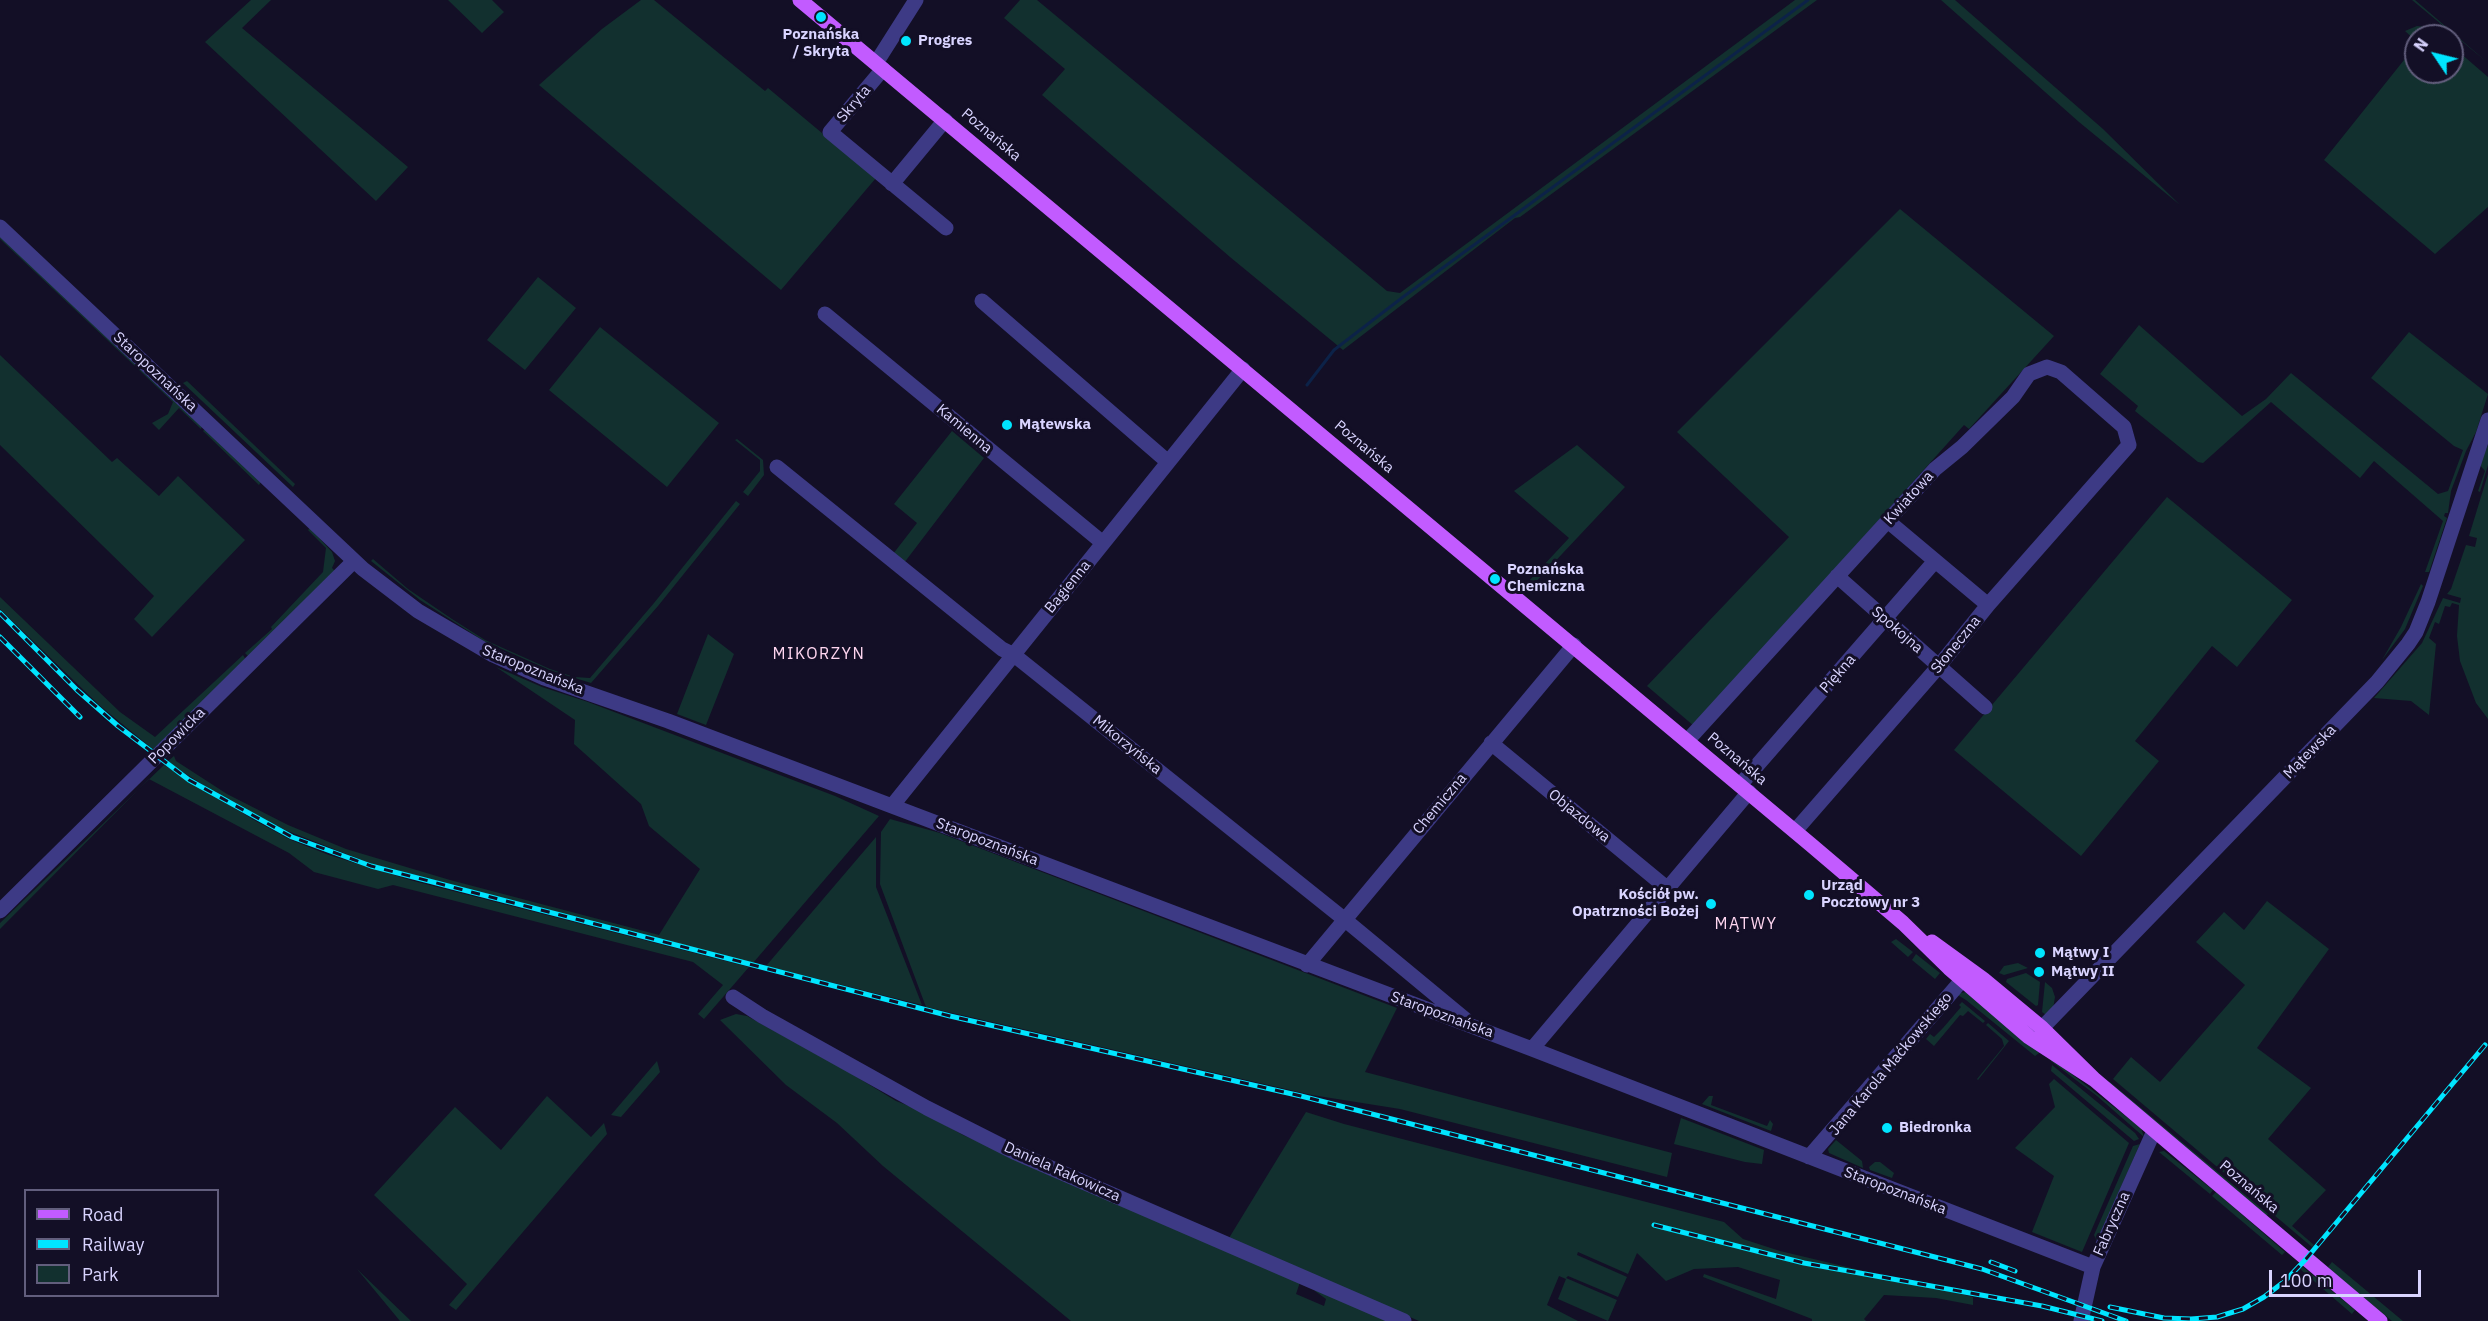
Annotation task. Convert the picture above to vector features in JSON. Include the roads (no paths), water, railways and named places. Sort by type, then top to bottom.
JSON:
[{"type":"main road","name":"Poznańska","points":[[800,0],[1574,645],[1903,923],[1966,975],[2042,1028],[2094,1080],[2380,1321]]},
{"type":"main road","name":"Poznańska","points":[[1966,975],[2014,1023],[2050,1051],[2094,1080]]},
{"type":"street","points":[[879,66],[916,0]]},
{"type":"street","name":"Skryta","points":[[879,66],[830,132],[946,228]]},
{"type":"street","points":[[892,184],[945,120]]},
{"type":"street","name":"Staropoznańska","points":[[0,227],[354,561],[418,611],[477,647],[509,663],[544,678],[668,721],[1532,1049],[2092,1267]]},
{"type":"street","points":[[982,301],[1168,462]]},
{"type":"street","name":"Kamienna","points":[[825,314],[1103,543]]},
{"type":"street","name":"Kwiatowa","points":[[1687,741],[1935,469],[1962,447],[2013,397],[2029,374],[2047,367],[2061,372],[2124,427],[2129,445],[2116,459]]},
{"type":"street","name":"Bagienna","points":[[892,806],[1243,369]]},
{"type":"street","name":"Mątewska","points":[[2042,1028],[2376,682],[2408,644],[2416,632],[2432,592],[2488,420]]},
{"type":"street","name":"Słoneczna","points":[[1795,831],[2116,459]]},
{"type":"street","name":"Mikorzyńska","points":[[777,467],[1002,649],[1014,655],[1344,919],[1475,1028]]},
{"type":"street","points":[[1888,522],[1988,605]]},
{"type":"street","name":"Popowicka","points":[[0,911],[354,561]]},
{"type":"street","name":"Piękna","points":[[1744,789],[1935,561]]},
{"type":"street","name":"Spokojna","points":[[1837,576],[1985,707]]},
{"type":"street","name":"Chemiczna","points":[[1307,965],[1574,645]]},
{"type":"street","name":"Objazdowa","points":[[1491,743],[1668,889]]},
{"type":"street","points":[[1532,1049],[1668,889],[1744,789]]},
{"type":"street","name":"Jana Karola Maćkowskiego","points":[[1809,1157],[1966,975]]},
{"type":"street","name":"Daniela Rakowicza","points":[[733,997],[762,1016],[927,1108],[1014,1152],[1404,1321]]},
{"type":"street","points":[[1432,1012],[1440,998]]},
{"type":"street","points":[[2014,1023],[2042,1028],[2044,1041],[2050,1051]]},
{"type":"street","name":"Fabryczna","points":[[2081,1321],[2092,1267],[2154,1131]]},
{"type":"waterway","points":[[1307,385],[1334,350],[1808,0]]},
{"type":"railway","points":[[0,613],[77,690],[118,726],[189,780],[292,837],[371,866],[950,1016],[1301,1096],[1982,1269],[2126,1321]]},
{"type":"railway","points":[[0,637],[80,717]]},
{"type":"railway","points":[[2110,1307],[2164,1318],[2191,1319],[2217,1317],[2243,1309],[2264,1297],[2285,1281],[2306,1259],[2485,1045]]},
{"type":"railway","points":[[1654,1225],[1804,1263],[2042,1306],[2102,1321]]},
{"type":"railway","points":[[1991,1262],[2015,1271]]},
{"type":"place","name":"Poznańska / Skryta","points":[[821,17]]},
{"type":"place","name":"Progres","points":[[906,41]]},
{"type":"place","name":"Mątewska","points":[[1007,425]]},
{"type":"place","name":"Poznańska Chemiczna","points":[[1495,579]]},
{"type":"place","name":"Urząd Pocztowy nr 3","points":[[1809,895]]},
{"type":"place","name":"Kościół pw. Opatrzności Bożej","points":[[1711,904]]},
{"type":"place","name":"Mątwy I","points":[[2040,953]]},
{"type":"place","name":"Mątwy II","points":[[2039,972]]},
{"type":"place","name":"Biedronka","points":[[1887,1128]]},
{"type":"district","name":"MIKORZYN","points":[[819,654]]},
{"type":"district","name":"MĄTWY","points":[[1746,924]]}]
